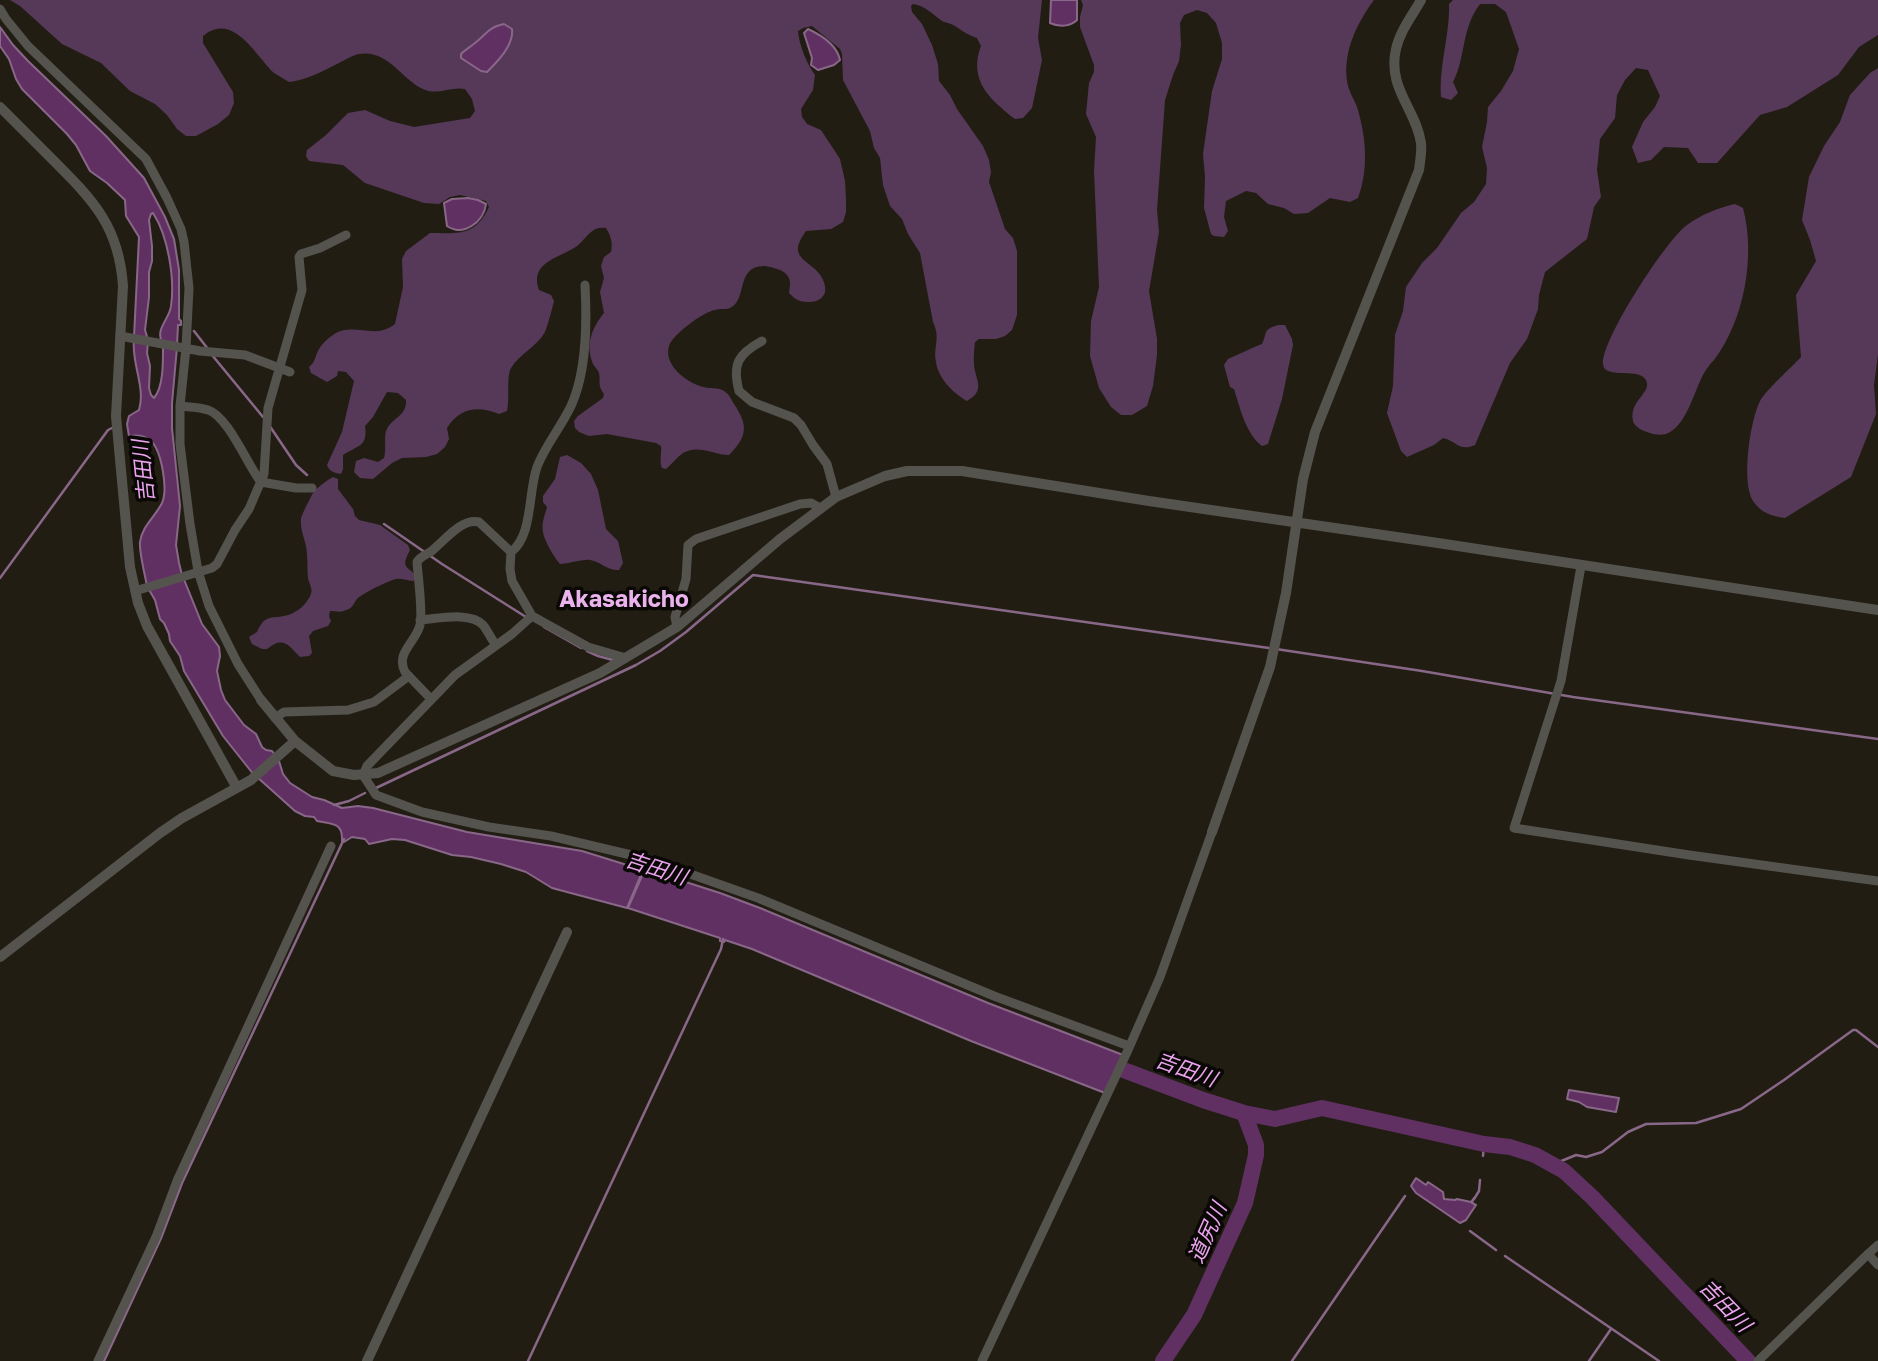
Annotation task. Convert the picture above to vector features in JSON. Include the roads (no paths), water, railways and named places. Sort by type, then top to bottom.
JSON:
[{"type":"street","points":[[982,1361],[1160,977],[1270,667],[1286,593],[1298,503],[1315,432],[1419,170],[1422,150],[1396,80],[1395,58],[1399,39],[1421,0]]},
{"type":"street","points":[[0,9],[28,46],[146,159],[172,208],[184,242],[189,288],[180,406],[181,464],[196,572],[209,606],[238,664],[261,699],[293,743],[333,771],[342,774],[378,773],[600,673],[677,627],[780,538],[836,497],[885,476],[907,471],[962,471],[1878,610]]},
{"type":"street","points":[[0,107],[81,187],[109,227],[122,270],[123,336],[117,383],[117,432],[130,568],[152,637],[237,788]]},
{"type":"street","points":[[138,590],[217,564],[249,509],[264,474],[268,408],[302,290],[300,254],[346,235]]},
{"type":"street","points":[[585,285],[586,333],[577,390],[537,468],[525,530],[511,552],[510,569],[512,581],[529,619],[588,647],[626,659]]},
{"type":"street","points":[[123,336],[210,352],[245,355],[290,372]]},
{"type":"street","points":[[762,341],[746,350],[740,357],[737,376],[739,391],[752,402],[794,418],[801,425],[827,464],[836,497]]},
{"type":"street","points":[[180,406],[207,410],[216,415],[245,454],[261,482]]},
{"type":"street","points":[[261,482],[312,488]]},
{"type":"street","points":[[677,627],[675,617],[686,579],[688,545],[696,539],[800,504],[811,503],[820,508]]},
{"type":"street","points":[[431,699],[402,668],[403,656],[419,628],[417,562],[449,534],[474,520],[511,552]]},
{"type":"street","points":[[1581,566],[1561,681],[1514,828],[1878,881]]},
{"type":"street","points":[[420,620],[458,617],[474,620],[482,624],[496,645]]},
{"type":"street","points":[[363,775],[367,766],[455,675],[529,619]]},
{"type":"street","points":[[275,718],[284,712],[348,710],[374,702],[409,676]]},
{"type":"street","points":[[0,957],[160,833],[251,780],[293,743]]},
{"type":"street","points":[[363,775],[376,795],[422,812],[489,827],[551,836],[648,859],[758,898],[994,996],[1129,1048]]},
{"type":"street","points":[[98,1361],[156,1237],[177,1181],[331,846]]},
{"type":"street","points":[[367,1361],[567,932]]},
{"type":"street","points":[[1758,1361],[1878,1245]]},
{"type":"street","points":[[1868,1254],[1878,1265]]},
{"type":"waterway","points":[[194,331],[208,349]]},
{"type":"waterway","points":[[212,355],[263,417]]},
{"type":"waterway","points":[[269,425],[296,465],[307,475]]},
{"type":"waterway","points":[[0,578],[108,430],[114,427]]},
{"type":"waterway","points":[[384,524],[526,617]]},
{"type":"waterway","points":[[376,788],[636,665],[686,632],[753,575],[1269,648]]},
{"type":"waterway","points":[[544,627],[581,648]]},
{"type":"waterway","points":[[1276,649],[1573,697],[1878,739]]},
{"type":"waterway","points":[[587,651],[613,660]]},
{"type":"waterway","points":[[334,805],[365,793]]},
{"type":"waterway","points":[[104,1361],[161,1238],[182,1183],[344,839]]},
{"type":"waterway","points":[[528,1361],[721,949],[723,939]]},
{"type":"waterway","points":[[1554,1164],[1576,1155],[1586,1157],[1602,1152],[1628,1132],[1646,1124],[1696,1123],[1741,1109],[1853,1030],[1878,1047]]},
{"type":"waterway","name":"吉田川","points":[[1105,1063],[1244,1113],[1275,1119],[1322,1108],[1484,1144],[1510,1147],[1535,1155],[1564,1171],[1592,1197],[1748,1361]]},
{"type":"waterway","name":"道尻川","points":[[1163,1361],[1194,1315],[1245,1203],[1256,1145],[1244,1113]]},
{"type":"waterway","points":[[1483,1156],[1484,1144]]},
{"type":"waterway","points":[[1474,1199],[1479,1191],[1480,1180]]},
{"type":"waterway","points":[[1292,1361],[1405,1196]]},
{"type":"waterway","points":[[1470,1231],[1496,1250]]},
{"type":"waterway","points":[[1505,1256],[1659,1361]]},
{"type":"waterway","points":[[1589,1361],[1611,1329]]},
{"type":"district","name":"Akasakicho","points":[[624,600]]}]
